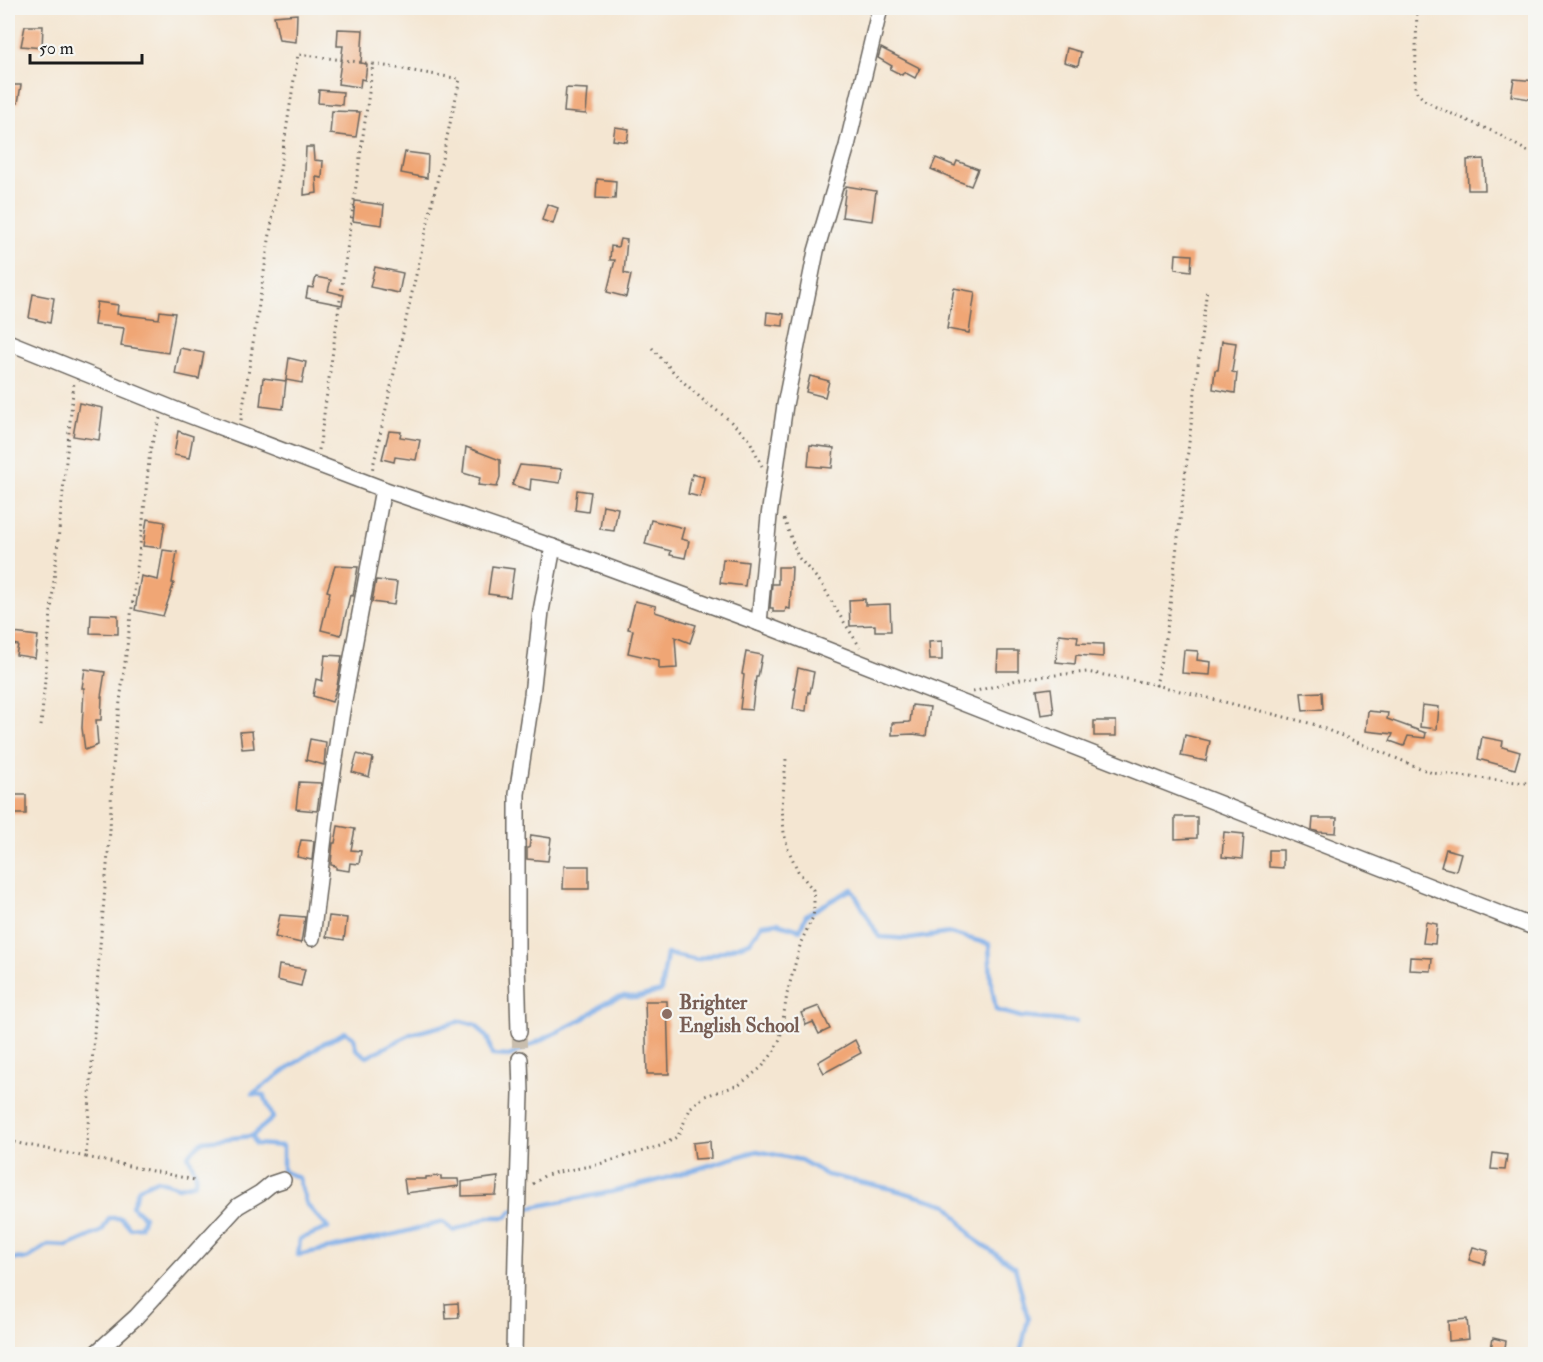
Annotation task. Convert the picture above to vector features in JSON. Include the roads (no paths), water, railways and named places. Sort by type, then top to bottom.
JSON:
[{"type":"street","points":[[759,623],[769,516],[785,405],[816,251],[847,146],[880,8]]},
{"type":"street","points":[[8,342],[376,487],[553,547],[759,623],[1536,928]]},
{"type":"street","points":[[312,938],[327,812],[376,487]]},
{"type":"street","points":[[519,1032],[517,794],[532,695],[540,611],[553,547]]},
{"type":"street","points":[[514,1354],[520,1059]]},
{"type":"street","points":[[95,1354],[136,1317],[238,1206],[271,1184],[283,1180]]},
{"type":"waterway","points":[[8,1258],[27,1259],[48,1245],[68,1246],[102,1231],[109,1218],[121,1218],[130,1228],[140,1227],[144,1217],[132,1206],[139,1188],[157,1180],[179,1187],[195,1183],[196,1173],[188,1155],[203,1141],[252,1136],[273,1118],[264,1095],[252,1094],[325,1042],[345,1032],[354,1038],[356,1049],[367,1057],[411,1034],[461,1021],[476,1025],[488,1039],[492,1055],[509,1056],[585,1018],[604,1003],[624,996],[635,998],[661,991],[667,954],[697,960],[750,942],[762,925],[777,923],[800,930],[806,915],[852,889],[879,937],[910,939],[950,933],[989,944],[991,980],[996,1010],[1021,1017],[1076,1022]]},
{"type":"waterway","points":[[252,1136],[256,1144],[283,1146],[283,1171],[299,1178],[307,1205],[328,1228],[300,1239],[298,1255],[443,1222],[454,1231],[488,1217],[506,1217],[512,1211],[656,1181],[757,1151],[801,1160],[827,1175],[892,1189],[948,1205],[973,1238],[1015,1267],[1028,1319],[1020,1354]]},
{"type":"tunnel","points":[[519,1032],[520,1059]]},
{"type":"place","name":"Brighter English School","points":[[667,1014]]}]
